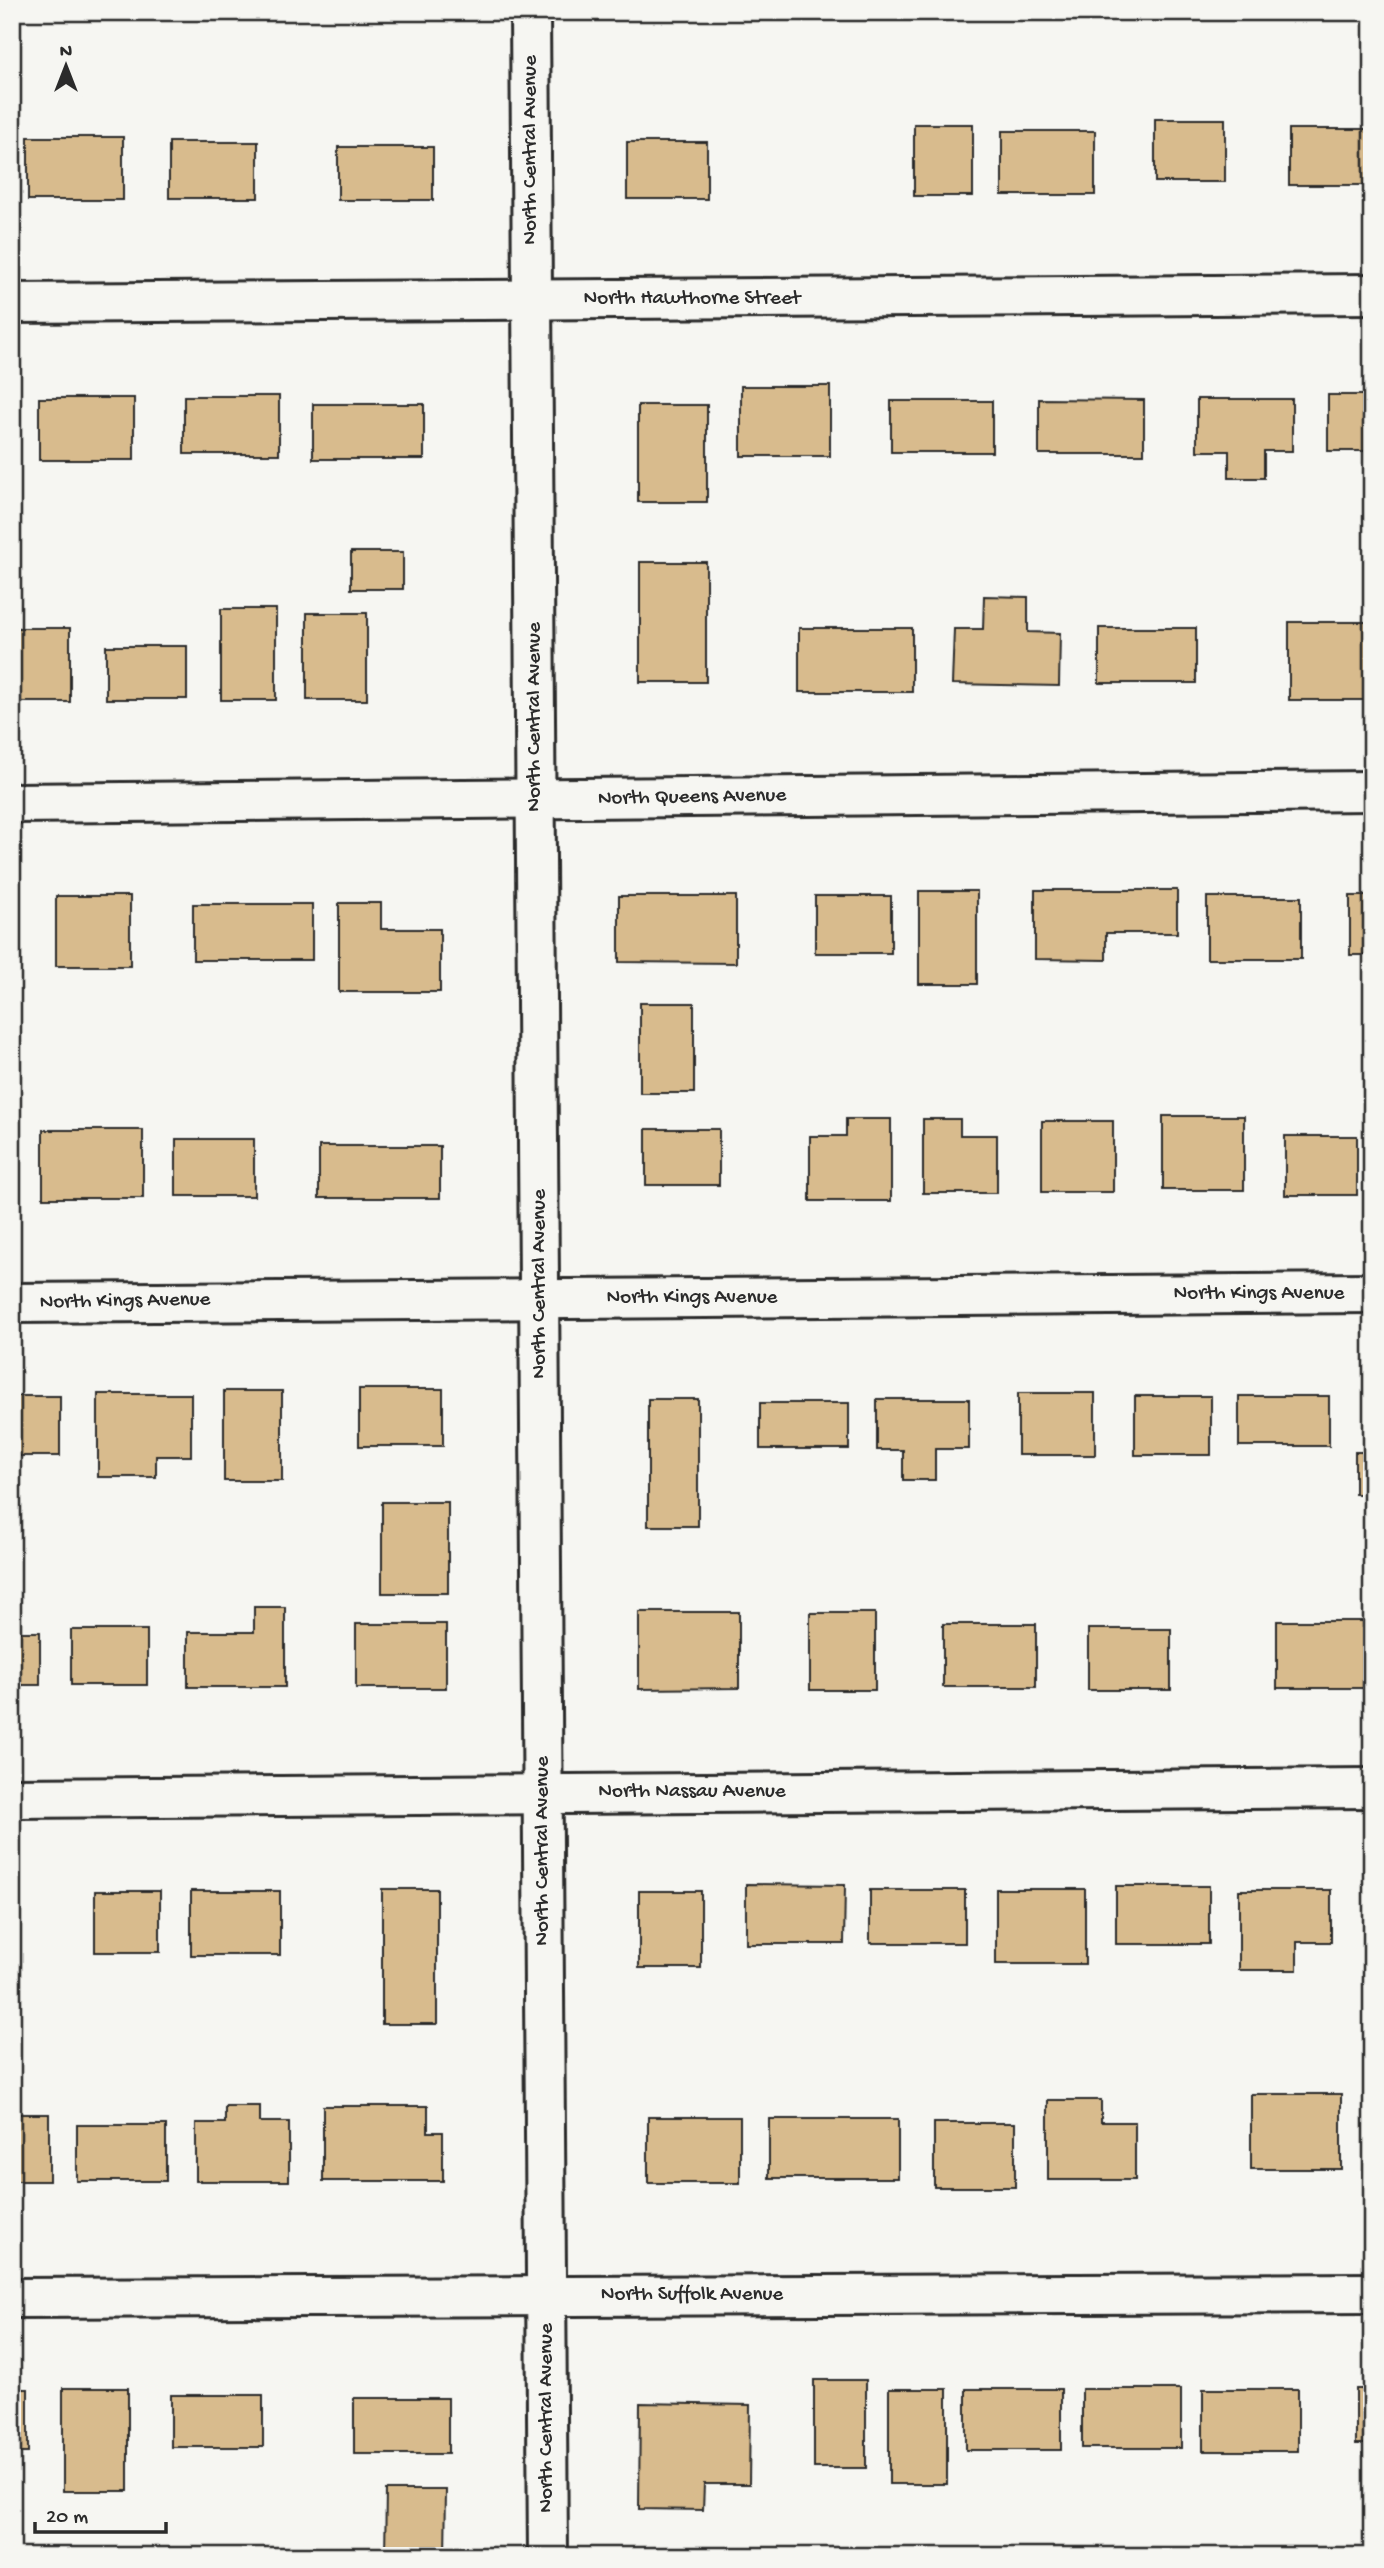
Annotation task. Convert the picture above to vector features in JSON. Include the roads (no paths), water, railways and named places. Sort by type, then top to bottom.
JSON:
[{"type":"street","name":"North Central Avenue","points":[[530,12],[548,2556]]},
{"type":"street","name":"North Hawthorne Street","points":[[12,303],[1372,294]]},
{"type":"street","name":"North Queens Avenue","points":[[12,803],[1372,791]]},
{"type":"street","name":"North Kings Avenue","points":[[12,1303],[1372,1293]]},
{"type":"street","name":"North Nassau Avenue","points":[[12,1798],[1372,1788]]},
{"type":"street","name":"North Suffolk Avenue","points":[[12,2298],[1372,2293]]}]
